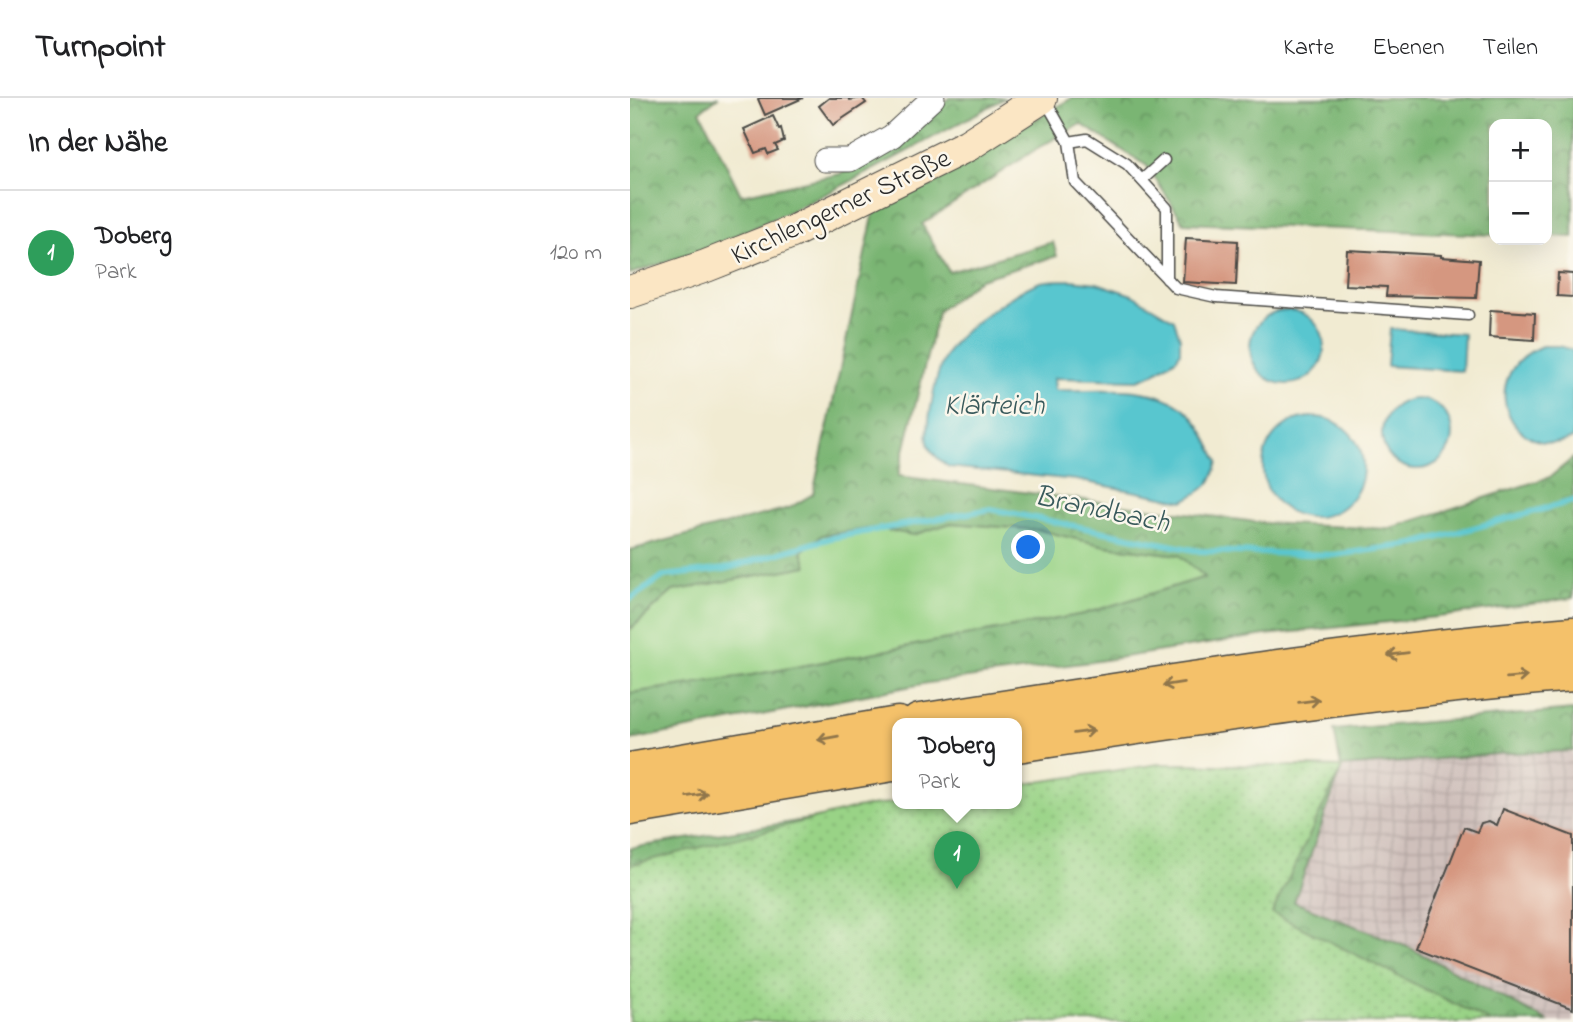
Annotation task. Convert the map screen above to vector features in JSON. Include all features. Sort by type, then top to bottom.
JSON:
[{"type":"highway","points":[[1466,645],[1497,624],[1573,615]]},
{"type":"highway","points":[[952,718],[1210,678],[1466,645],[1573,636]]},
{"type":"highway","points":[[1022,742],[1214,713],[1447,683],[1573,672]]},
{"type":"highway","points":[[630,772],[892,727]]},
{"type":"highway","points":[[630,806],[892,762]]},
{"type":"street","points":[[825,160],[850,160],[892,136],[933,98]]},
{"type":"street","name":"Kirchlengerner Straße","points":[[630,292],[792,232],[968,145],[1043,98]]},
{"type":"lane","points":[[1043,98],[1069,142],[1075,182],[1176,288],[1216,297],[1468,315]]},
{"type":"lane","points":[[1069,142],[1087,139],[1127,164],[1167,208],[1167,279]]},
{"type":"lane","points":[[1142,180],[1164,160]]},
{"type":"shaded area","points":[[1573,751],[1573,1022],[1549,1022],[1410,948],[1294,903],[1342,767],[1510,753]]},
{"type":"green space","points":[[630,98],[717,98],[700,111],[741,195],[840,174],[909,134],[949,98],[1005,98],[779,217],[701,250],[630,274]]},
{"type":"green space","points":[[1072,98],[1573,98],[1573,237],[1552,236],[1552,119],[1489,119],[1489,235],[1184,223],[1147,166],[1081,124],[1041,146],[922,224],[949,272],[1053,242],[1057,256],[980,279],[938,311],[898,476],[1264,523],[1388,529],[1550,477],[1573,458],[1573,598],[1446,616],[1265,635],[1098,661],[928,683],[630,740],[630,693],[752,675],[1084,614],[1205,577],[1179,555],[1106,546],[1039,530],[951,523],[913,535],[875,528],[822,535],[802,551],[807,566],[673,591],[630,629],[630,550],[789,508],[813,494],[874,212]]},
{"type":"green space","points":[[951,523],[1039,530],[1106,546],[1179,555],[1206,577],[1084,614],[752,675],[630,693],[630,630],[673,591],[807,566],[802,551],[822,535],[875,528],[913,535]]},
{"type":"green space","points":[[1573,710],[1573,751],[1510,753],[1342,767],[1294,902],[1410,948],[1549,1022],[1021,1022],[630,869],[630,848],[892,806],[892,809],[1022,809],[1022,801],[1159,764],[1341,767],[1334,730]]},
{"type":"green space","points":[[1159,764],[1342,767],[1272,913],[1491,1022],[630,1022],[630,865],[856,808],[892,803],[892,809],[1022,809],[1022,784]]},
{"type":"water","name":"Klärteich","points":[[1046,281],[1097,283],[1132,295],[1174,320],[1180,338],[1180,352],[1177,358],[1153,374],[1138,380],[1054,378],[1055,390],[1137,391],[1168,399],[1188,412],[1203,432],[1218,461],[1206,486],[1183,501],[1076,480],[949,467],[931,450],[927,438],[935,385],[944,358],[955,342],[1006,300],[1029,287]]},
{"type":"water","points":[[1287,310],[1308,316],[1318,326],[1324,347],[1318,368],[1308,378],[1287,384],[1266,378],[1256,368],[1250,347],[1256,326],[1266,316]]},
{"type":"water","points":[[1390,329],[1464,334],[1462,371],[1387,366]]},
{"type":"water","points":[[1542,346],[1559,346],[1573,350],[1573,438],[1552,443],[1533,439],[1518,428],[1508,413],[1505,396],[1508,377],[1520,360]]},
{"type":"water","points":[[1424,399],[1437,405],[1446,414],[1450,420],[1450,448],[1442,459],[1431,467],[1410,469],[1392,459],[1384,448],[1382,427],[1392,409],[1403,401]]},
{"type":"water","points":[[1313,417],[1332,421],[1348,432],[1359,448],[1363,467],[1359,486],[1348,502],[1332,513],[1313,517],[1294,513],[1278,502],[1267,486],[1263,467],[1267,448],[1278,432],[1294,421]]},
{"type":"building","points":[[803,98],[765,115],[758,99]]},
{"type":"building","points":[[829,98],[862,98],[866,103],[833,125],[819,106]]},
{"type":"building","points":[[773,116],[779,129],[781,128],[784,141],[775,145],[778,150],[768,154],[766,149],[755,153],[744,129]]},
{"type":"building","points":[[1186,238],[1238,241],[1236,285],[1183,282]]},
{"type":"building","points":[[1347,250],[1441,255],[1479,260],[1476,298],[1386,296],[1387,287],[1345,285]]},
{"type":"building","points":[[1558,273],[1573,274],[1573,297],[1557,296]]},
{"type":"building","points":[[1490,310],[1535,313],[1534,340],[1489,337]]},
{"type":"building","points":[[1503,809],[1573,836],[1573,1009],[1416,948],[1464,827],[1477,832],[1481,823],[1489,821],[1497,825]]},
{"type":"waterway","name":"Brandbach","points":[[630,599],[664,576],[725,569],[831,538],[991,509],[1199,551],[1334,555],[1414,544],[1573,501]]},
{"type":"place","name":"Doberg","points":[[957,889]]}]
